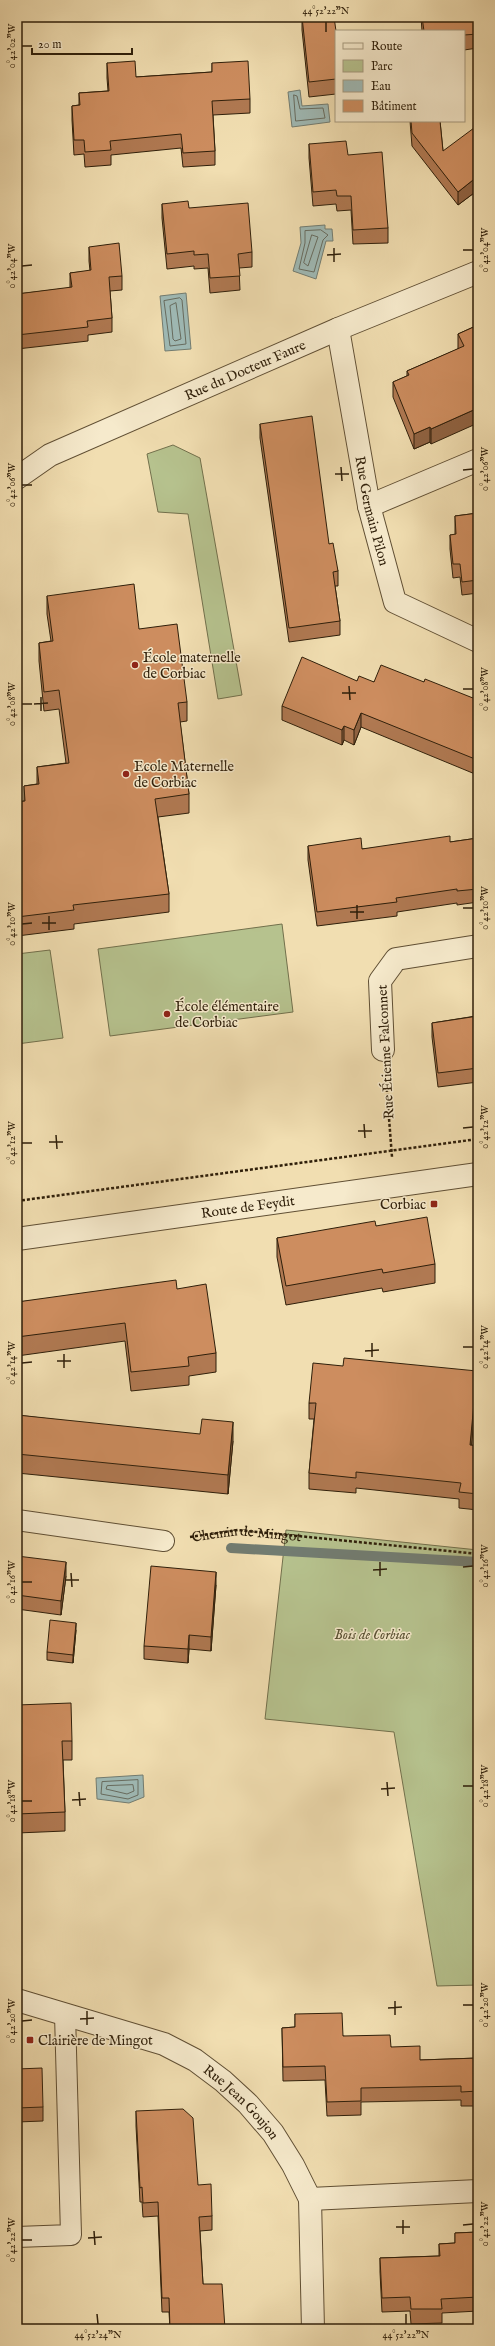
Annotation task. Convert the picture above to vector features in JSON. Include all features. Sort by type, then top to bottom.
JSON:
[{"type":"street","name":"Rue du Docteur Faure","points":[[17,478],[50,455],[338,329],[478,272]]},
{"type":"street","name":"Rue Germain Pilon","points":[[338,329],[369,506],[395,602],[478,641]]},
{"type":"street","points":[[369,506],[478,460]]},
{"type":"street","name":"Rue Étienne Falconnet","points":[[383,1050],[380,981],[396,958],[478,946]]},
{"type":"street","name":"Route de Feydit","points":[[17,1239],[478,1174]]},
{"type":"street","name":"Rue Jean Goujon","points":[[17,2000],[164,2044],[195,2060],[223,2081],[248,2104],[273,2133],[293,2165],[310,2199],[313,2329]]},
{"type":"street","points":[[310,2199],[478,2191]]},
{"type":"lane","points":[[17,1520],[164,1541]]},
{"type":"lane","points":[[17,2237],[71,2235],[65,2014]]},
{"type":"path","name":"Rue Étienne Falconnet","points":[[383,1050],[395,1185]]},
{"type":"path","points":[[17,1201],[478,1139]]},
{"type":"path","name":"Chemin de Mingot","points":[[164,1541],[238,1530],[478,1554]]},
{"type":"green space","points":[[173,445],[200,458],[242,695],[218,699],[188,514],[158,512],[147,454]]},
{"type":"green space","points":[[282,924],[293,1012],[110,1036],[98,949]]},
{"type":"green space","points":[[50,950],[63,1038],[17,1044],[17,954]]},
{"type":"green space","name":"Bois de Corbiac","points":[[286,1530],[478,1550],[478,1985],[437,1986],[394,1732],[265,1719]]},
{"type":"water","points":[[300,90],[302,106],[328,104],[330,122],[292,127],[288,92]]},
{"type":"water","points":[[325,225],[325,229],[332,229],[333,241],[326,241],[316,279],[293,271],[301,243],[300,227]]},
{"type":"water","points":[[186,293],[191,349],[165,351],[160,296]]},
{"type":"water","points":[[143,1775],[144,1797],[129,1803],[97,1799],[96,1778]]},
{"type":"building","points":[[302,17],[334,17],[336,30],[335,79],[309,82]]},
{"type":"building","points":[[422,17],[478,17],[478,34],[465,35],[465,30],[424,30]]},
{"type":"building","points":[[135,61],[136,77],[212,72],[212,63],[248,61],[250,99],[212,101],[215,151],[183,153],[181,134],[110,141],[111,150],[85,152],[84,140],[74,140],[72,106],[80,105],[79,93],[109,91],[107,63]]},
{"type":"building","points":[[411,122],[440,122],[443,151],[478,125],[478,176],[458,192],[412,133]]},
{"type":"building","points":[[346,141],[348,155],[382,152],[388,228],[353,230],[351,196],[337,196],[336,190],[313,192],[309,144]]},
{"type":"building","points":[[188,201],[189,208],[248,203],[252,252],[238,254],[240,276],[210,278],[208,254],[194,255],[194,251],[167,254],[162,204]]},
{"type":"building","points":[[119,243],[122,276],[109,277],[112,318],[87,321],[88,327],[17,335],[17,294],[72,287],[70,273],[91,270],[89,247]]},
{"type":"building","points":[[478,325],[478,408],[431,429],[430,427],[414,434],[393,382],[409,375],[407,371],[464,346],[458,334]]},
{"type":"building","points":[[312,416],[329,544],[333,543],[338,571],[333,572],[340,621],[289,628],[260,424]]},
{"type":"building","points":[[478,513],[478,580],[462,582],[460,564],[453,564],[450,535],[456,534],[455,516]]},
{"type":"building","name":"Ecole Maternelle de Corbiac","points":[[134,584],[139,629],[177,624],[187,702],[178,703],[189,794],[155,799],[169,894],[73,905],[74,910],[17,917],[17,802],[25,801],[24,786],[39,784],[37,767],[69,763],[59,690],[44,692],[39,643],[53,641],[47,596]]},
{"type":"building","points":[[302,657],[357,681],[359,676],[374,682],[381,665],[424,682],[425,679],[478,700],[478,753],[475,759],[361,713],[354,730],[344,726],[342,730],[282,706]]},
{"type":"building","points":[[450,836],[450,842],[478,838],[478,889],[457,891],[457,889],[396,898],[397,902],[317,912],[308,846],[361,838],[362,849]]},
{"type":"building","points":[[475,995],[478,995],[478,1016]]},
{"type":"building","points":[[478,1016],[478,1068],[438,1073],[432,1023]]},
{"type":"building","points":[[427,1217],[435,1264],[383,1273],[382,1269],[286,1286],[277,1238],[375,1221],[376,1226]]},
{"type":"building","points":[[176,1280],[177,1289],[206,1284],[216,1353],[188,1357],[189,1366],[131,1372],[125,1323],[17,1337],[17,1302]]},
{"type":"building","points":[[344,1358],[477,1371],[470,1445],[478,1446],[478,1494],[459,1492],[461,1483],[356,1472],[356,1478],[309,1473],[316,1403],[309,1403],[313,1363],[343,1366]]},
{"type":"building","points":[[17,1415],[200,1434],[202,1419],[233,1422],[228,1475],[17,1454]]},
{"type":"building","points":[[17,1556],[66,1562],[61,1601],[17,1595]]},
{"type":"building","points":[[151,1566],[216,1572],[211,1637],[189,1635],[188,1649],[144,1646]]},
{"type":"building","points":[[50,1620],[76,1623],[73,1655],[47,1652]]},
{"type":"building","points":[[71,1703],[72,1741],[62,1741],[65,1812],[17,1814],[17,1705]]},
{"type":"building","points":[[342,2013],[343,2036],[390,2035],[391,2047],[420,2046],[420,2060],[478,2058],[478,2091],[461,2092],[461,2086],[361,2088],[361,2101],[327,2102],[325,2066],[283,2067],[282,2028],[295,2027],[295,2014]]},
{"type":"building","points":[[42,2068],[43,2107],[17,2108],[17,2069]]},
{"type":"building","points":[[183,2109],[193,2118],[198,2185],[211,2184],[212,2216],[199,2217],[203,2284],[222,2284],[225,2329],[170,2329],[169,2298],[162,2298],[158,2202],[143,2203],[142,2187],[140,2188],[136,2111]]},
{"type":"building","points":[[478,2232],[478,2297],[441,2299],[442,2309],[411,2309],[410,2297],[382,2298],[380,2258],[440,2256],[439,2244],[455,2243],[455,2233]]},
{"type":"waterway","points":[[231,1548],[478,1562]]},
{"type":"place","name":"École maternelle de Corbiac","points":[[135,665]]},
{"type":"place","name":"Ecole Maternelle de Corbiac","points":[[126,774]]},
{"type":"place","name":"École élémentaire de Corbiac","points":[[167,1014]]},
{"type":"place","name":"Corbiac","points":[[434,1204]]},
{"type":"place","name":"Clairière de Mingot","points":[[30,2040]]}]
